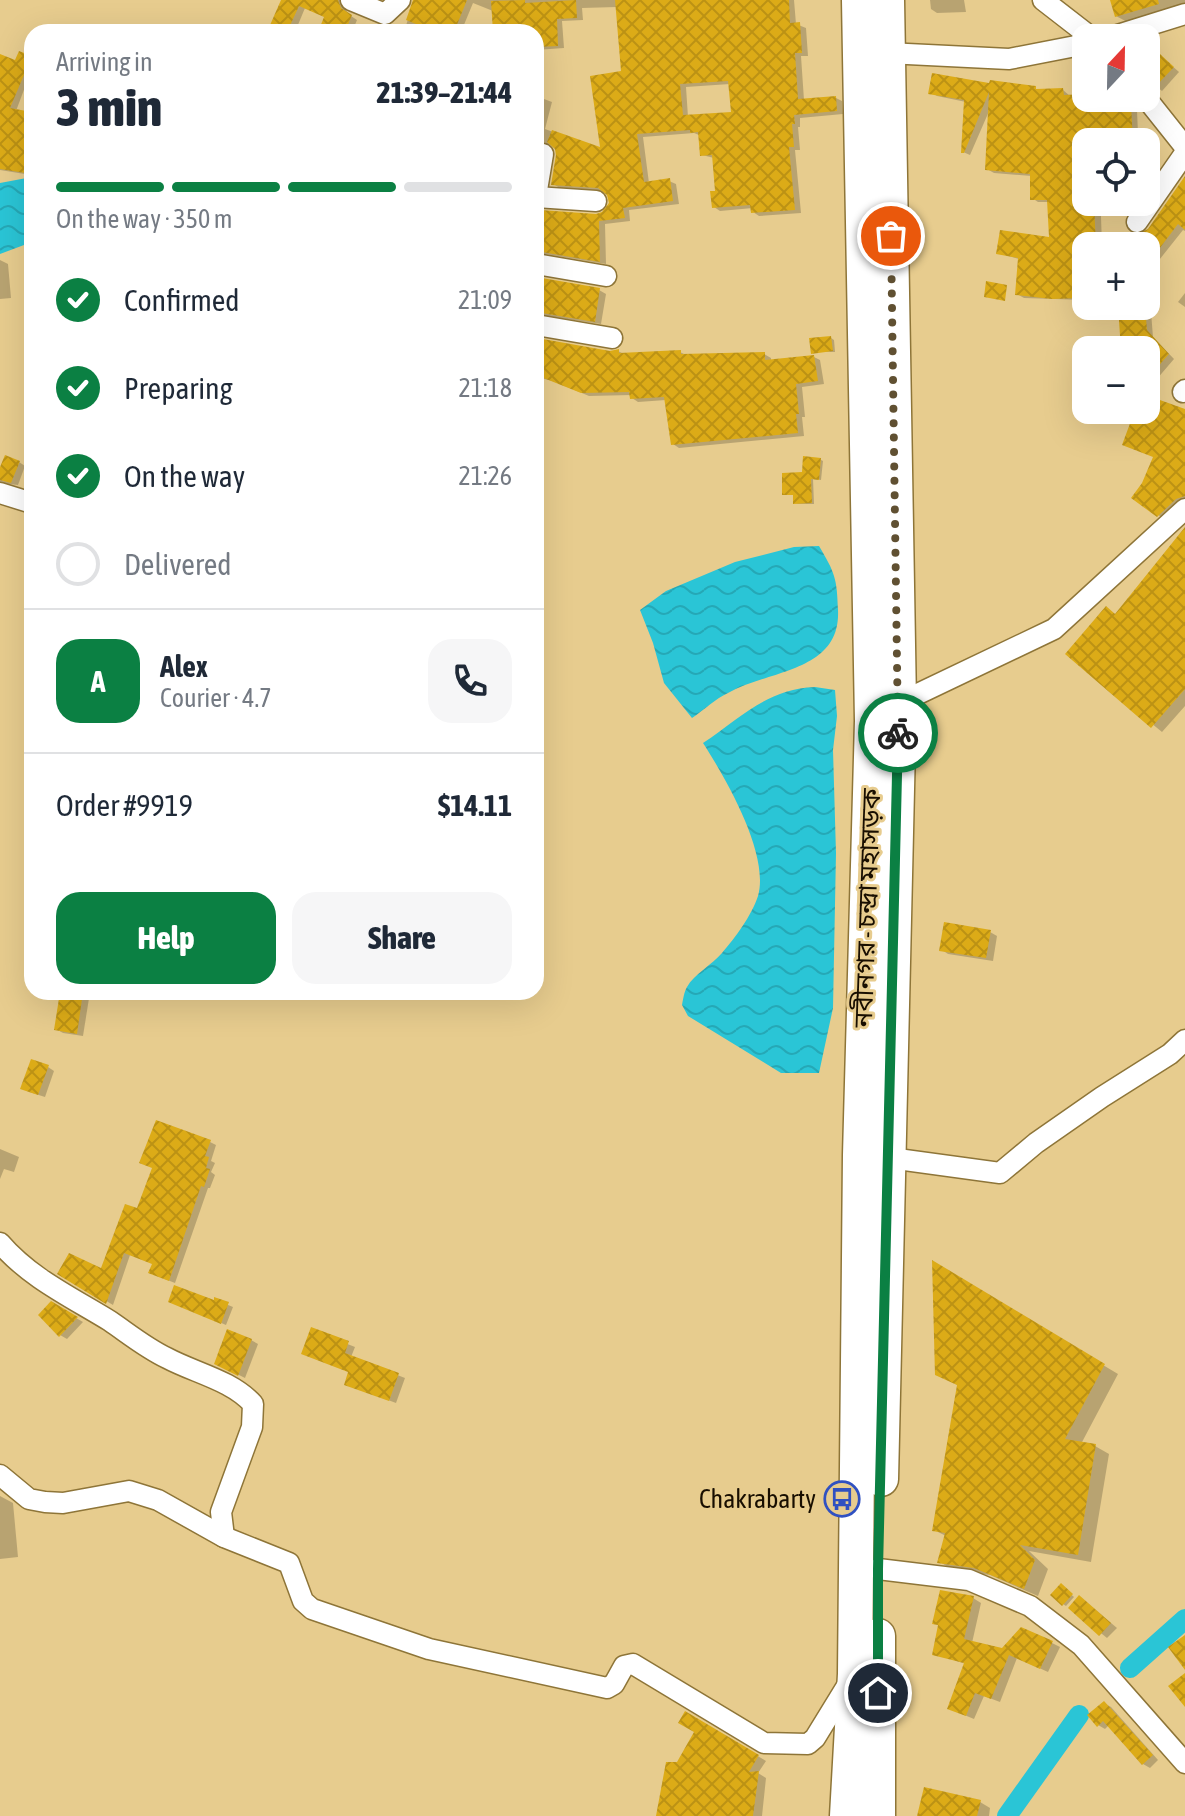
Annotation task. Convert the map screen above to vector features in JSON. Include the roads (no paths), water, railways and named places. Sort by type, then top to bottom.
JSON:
[{"type":"highway","name":"নবীনগর - চন্দ্রা মহাসড়ক","points":[[859,0],[872,721],[878,1816]]},
{"type":"highway","name":"নবীনগর - চন্দ্রা মহাসড়ক","points":[[847,1816],[873,1262],[890,1158],[899,703],[887,0]]},
{"type":"street","points":[[351,0],[385,14],[399,1]]},
{"type":"street","points":[[1043,0],[1074,24]]},
{"type":"street","points":[[391,24],[399,1]]},
{"type":"street","points":[[1153,24],[1185,14]]},
{"type":"street","points":[[887,53],[1009,59],[1072,47]]},
{"type":"street","points":[[1137,222],[1185,150],[1156,112]]},
{"type":"street","points":[[544,198],[596,201]]},
{"type":"street","points":[[544,265],[606,276]]},
{"type":"street","points":[[544,326],[612,338]]},
{"type":"street","points":[[0,493],[24,500]]},
{"type":"street","points":[[899,703],[1054,629],[1185,509]]},
{"type":"street","points":[[890,1158],[1000,1173],[1036,1143],[1170,1054],[1185,1040]]},
{"type":"street","points":[[0,1243],[42,1281],[151,1350],[223,1383],[253,1404],[252,1427],[221,1512],[224,1537]]},
{"type":"street","points":[[0,1475],[29,1499],[45,1502],[63,1503],[129,1491],[162,1502],[224,1537],[289,1563],[303,1601],[312,1609],[429,1649],[607,1688],[614,1684],[624,1666],[633,1664],[769,1745],[808,1744],[815,1738],[855,1674]]},
{"type":"street","points":[[878,1569],[969,1580],[1030,1606],[1081,1645],[1185,1763]]},
{"type":"water","points":[[24,178],[24,245],[0,254],[0,183]]},
{"type":"water","points":[[819,546],[832,570],[837,590],[836,630],[828,646],[799,666],[723,695],[692,718],[664,683],[640,610],[666,591],[735,562],[794,547]]},
{"type":"water","points":[[815,687],[835,690],[837,716],[833,750],[836,853],[833,1008],[819,1073],[781,1073],[688,1016],[682,1005],[690,982],[722,953],[738,933],[758,896],[760,879],[758,859],[743,816],[703,743],[769,699]]},
{"type":"waterway","points":[[1130,1668],[1185,1619]]},
{"type":"waterway","points":[[1007,1816],[1079,1715]]},
{"type":"place","name":"Chakrabarty","points":[[842,1499]]}]
